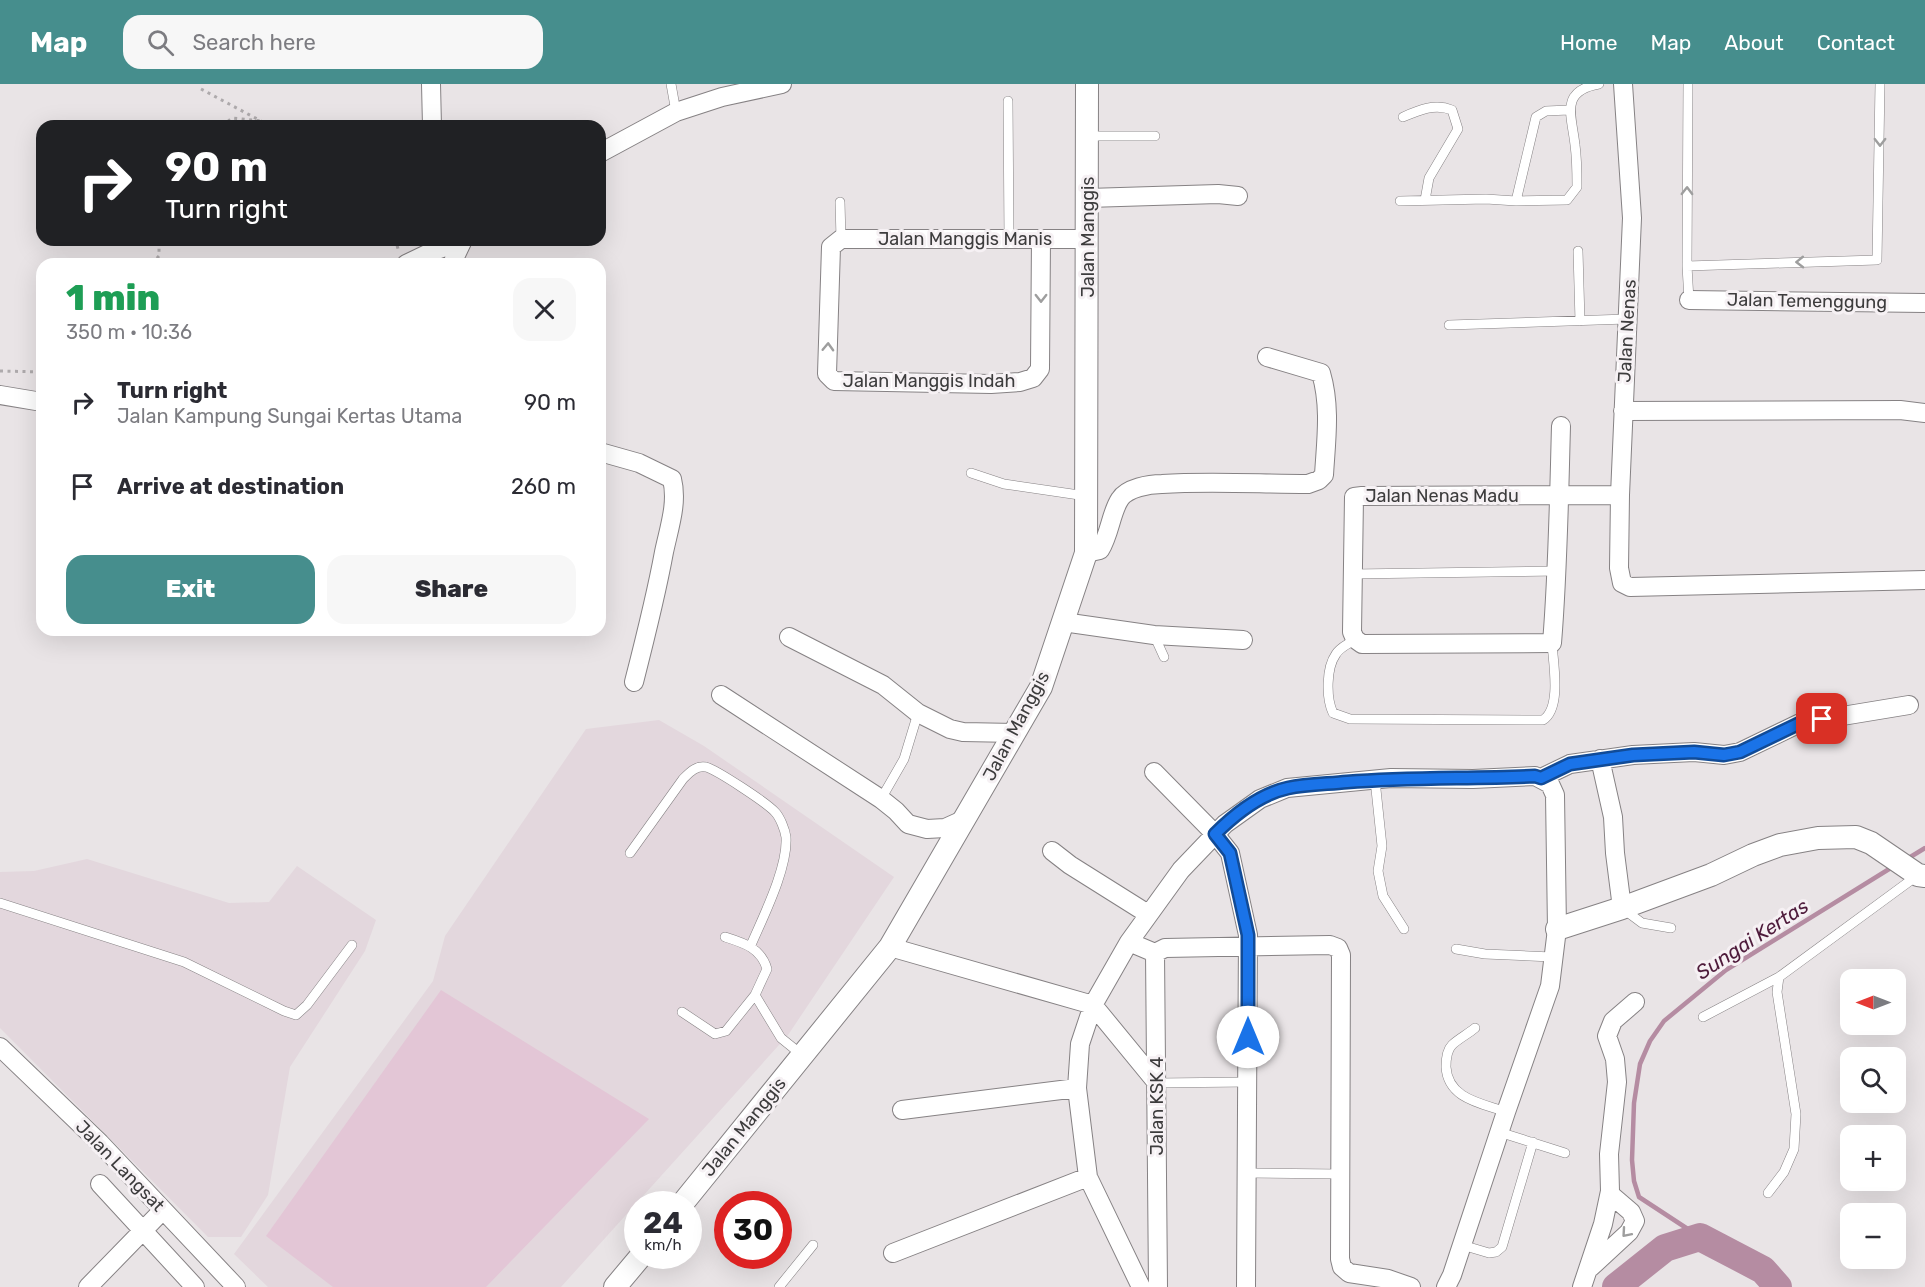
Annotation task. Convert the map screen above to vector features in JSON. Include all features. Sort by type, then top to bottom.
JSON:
[{"type":"street","points":[[431,84],[432,120]]},
{"type":"street","points":[[606,150],[676,112],[722,97],[782,84]]},
{"type":"street","name":"Jalan Manggis","points":[[692,1191],[890,947],[1041,687],[1086,553],[1087,84]]},
{"type":"street","name":"Jalan Nenas","points":[[1623,84],[1632,218],[1620,495],[1620,578],[1622,584],[1630,587],[1925,580]]},
{"type":"street","points":[[1088,198],[1218,194],[1238,196]]},
{"type":"street","name":"Jalan Manggis Manis","points":[[841,239],[1088,239]]},
{"type":"street","name":"Jalan Manggis Indah","points":[[841,239],[831,247],[826,375],[829,379],[834,381],[991,384],[1020,382],[1033,378],[1040,369],[1041,239]]},
{"type":"street","points":[[418,258],[448,246]]},
{"type":"street","name":"Jalan Temenggung","points":[[1689,300],[1925,303]]},
{"type":"street","points":[[1086,553],[1100,550],[1108,537],[1120,497],[1132,489],[1160,484],[1308,484],[1319,480],[1324,475],[1328,416],[1326,390],[1321,373],[1267,357]]},
{"type":"street","points":[[0,395],[36,401]]},
{"type":"street","points":[[1623,411],[1900,410],[1925,413]]},
{"type":"street","points":[[1355,639],[1362,644],[1552,643],[1557,571],[1561,426]]},
{"type":"street","points":[[606,454],[639,463],[672,479],[675,492],[652,616],[634,682]]},
{"type":"street","name":"Jalan Nenas Madu","points":[[1355,639],[1352,632],[1354,497],[1620,495]]},
{"type":"street","points":[[1063,621],[1154,635],[1243,640]]},
{"type":"street","points":[[789,637],[883,685],[918,713],[950,729],[963,732],[1015,733]]},
{"type":"street","points":[[721,695],[881,799],[908,824],[927,830],[945,828],[965,819]]},
{"type":"street","points":[[1541,778],[1570,764],[1600,759],[1694,752],[1724,755],[1740,752],[1800,723],[1909,705]]},
{"type":"street","points":[[1600,759],[1613,817],[1622,908]]},
{"type":"street","points":[[1154,772],[1215,834],[1230,853],[1248,935],[1246,1287]]},
{"type":"street","points":[[1141,1287],[1088,1176],[1077,1088],[1080,1044],[1093,1005],[1130,942],[1181,870],[1234,817],[1260,799],[1287,788],[1375,780],[1535,776],[1550,784],[1555,795],[1557,929],[1550,986],[1446,1287]]},
{"type":"street","points":[[1557,929],[1711,875],[1780,845],[1818,838],[1856,837],[1871,843],[1917,874]]},
{"type":"street","points":[[1052,851],[1070,865],[1149,914]]},
{"type":"street","points":[[1130,942],[1155,953],[1165,948],[1330,945],[1338,948],[1341,955],[1340,1258],[1342,1267],[1349,1273],[1388,1279],[1411,1287]]},
{"type":"street","points":[[890,947],[1093,1005],[1157,1083]]},
{"type":"street","name":"Jalan KSK 4","points":[[1155,953],[1158,1287]]},
{"type":"street","points":[[1582,1287],[1603,1224],[1610,1194],[1609,1154],[1617,1082],[1615,1059],[1607,1036],[1613,1022],[1635,1002]]},
{"type":"street","name":"Jalan Langsat","points":[[0,1047],[100,1143],[236,1287]]},
{"type":"street","points":[[902,1110],[1077,1088]]},
{"type":"street","points":[[892,1253],[1088,1176]]},
{"type":"street","points":[[100,1184],[195,1287]]},
{"type":"street","points":[[1588,1269],[1629,1232],[1635,1221],[1631,1212],[1610,1194]]},
{"type":"street","points":[[88,1287],[163,1210]]},
{"type":"street","points":[[615,1287],[630,1269]]},
{"type":"lane","points":[[671,84],[676,112]]},
{"type":"lane","points":[[1400,201],[1567,200],[1577,187],[1575,145],[1569,110],[1574,97],[1584,87],[1599,84]]},
{"type":"lane","points":[[1688,84],[1687,266],[1689,300]]},
{"type":"lane","points":[[1687,266],[1877,260],[1881,84]]},
{"type":"lane","points":[[1008,101],[1009,239]]},
{"type":"lane","points":[[1403,117],[1421,110],[1443,106],[1452,110],[1458,129],[1429,178],[1425,200]]},
{"type":"lane","points":[[1516,201],[1536,117],[1546,111],[1569,110]]},
{"type":"lane","points":[[1088,136],[1155,136]]},
{"type":"lane","points":[[840,202],[841,239]]},
{"type":"lane","points":[[1578,251],[1580,321]]},
{"type":"lane","points":[[1449,325],[1627,319]]},
{"type":"lane","points":[[971,473],[1004,484],[1086,496]]},
{"type":"lane","points":[[1353,574],[1557,571]]},
{"type":"lane","points":[[1154,635],[1164,657]]},
{"type":"lane","points":[[1355,639],[1340,649],[1330,668],[1329,705],[1333,713],[1350,719],[1544,720],[1549,716],[1554,704],[1552,643]]},
{"type":"lane","points":[[881,799],[904,759],[918,713]]},
{"type":"lane","points":[[630,853],[683,779],[693,769],[705,767],[777,813],[786,835],[786,848],[773,895],[751,945]]},
{"type":"lane","points":[[1375,780],[1382,846],[1378,871],[1383,896],[1404,930]]},
{"type":"lane","points":[[1703,1017],[1779,978],[1917,874]]},
{"type":"lane","points":[[0,903],[184,962],[296,1015],[352,945]]},
{"type":"lane","points":[[1622,908],[1642,923],[1671,928]]},
{"type":"lane","points":[[682,1012],[715,1034],[720,1034],[726,1031],[755,995],[767,969],[762,958],[751,945],[725,937]]},
{"type":"lane","points":[[1456,949],[1485,954],[1552,957]]},
{"type":"lane","points":[[1768,1193],[1784,1172],[1794,1149],[1796,1114],[1777,992],[1779,978]]},
{"type":"lane","points":[[755,995],[781,1038],[802,1055]]},
{"type":"lane","points":[[1475,1028],[1450,1046],[1446,1060],[1447,1075],[1455,1091],[1464,1098],[1506,1112]]},
{"type":"lane","points":[[1157,1083],[1248,1082]]},
{"type":"lane","points":[[1499,1132],[1565,1153]]},
{"type":"lane","points":[[1462,1245],[1489,1252],[1497,1252],[1502,1247],[1533,1142]]},
{"type":"lane","points":[[1247,1173],[1340,1174]]},
{"type":"lane","points":[[779,1287],[813,1245]]},
{"type":"path","points":[[201,89],[259,120]]},
{"type":"path","points":[[230,120],[232,118],[251,120]]},
{"type":"path","points":[[0,371],[36,372]]},
{"type":"shaded area","points":[[659,720],[704,746],[894,877],[788,1035],[647,1191],[624,1191],[624,1217],[561,1287],[268,1287],[234,1254],[433,981],[445,936],[586,729]]},
{"type":"shaded area","points":[[87,859],[229,903],[269,902],[297,866],[376,920],[365,951],[290,1067],[268,1195],[241,1237],[208,1237],[0,1028],[0,872],[34,871]]},
{"type":"shaded area","points":[[441,990],[649,1119],[486,1287],[333,1287],[266,1236]]},
{"type":"waterway","name":"Sungai Kertas","points":[[1907,859],[1925,848]]},
{"type":"waterway","name":"Sungai Kertas","points":[[1700,1237],[1639,1197],[1634,1181],[1632,1160],[1634,1103],[1640,1064],[1650,1041],[1664,1021],[1726,970],[1894,866]]},
{"type":"waterway","name":"Sungai Kertas","points":[[1616,1287],[1665,1248],[1700,1237],[1763,1270],[1778,1287]]},
{"type":"route","points":[[1248,1037],[1248,935],[1230,853],[1215,834],[1260,799],[1287,788],[1318,784],[1391,778],[1473,779],[1535,776],[1541,778],[1570,764],[1600,759],[1694,752],[1724,755],[1740,752],[1800,723],[1822,719]]}]
